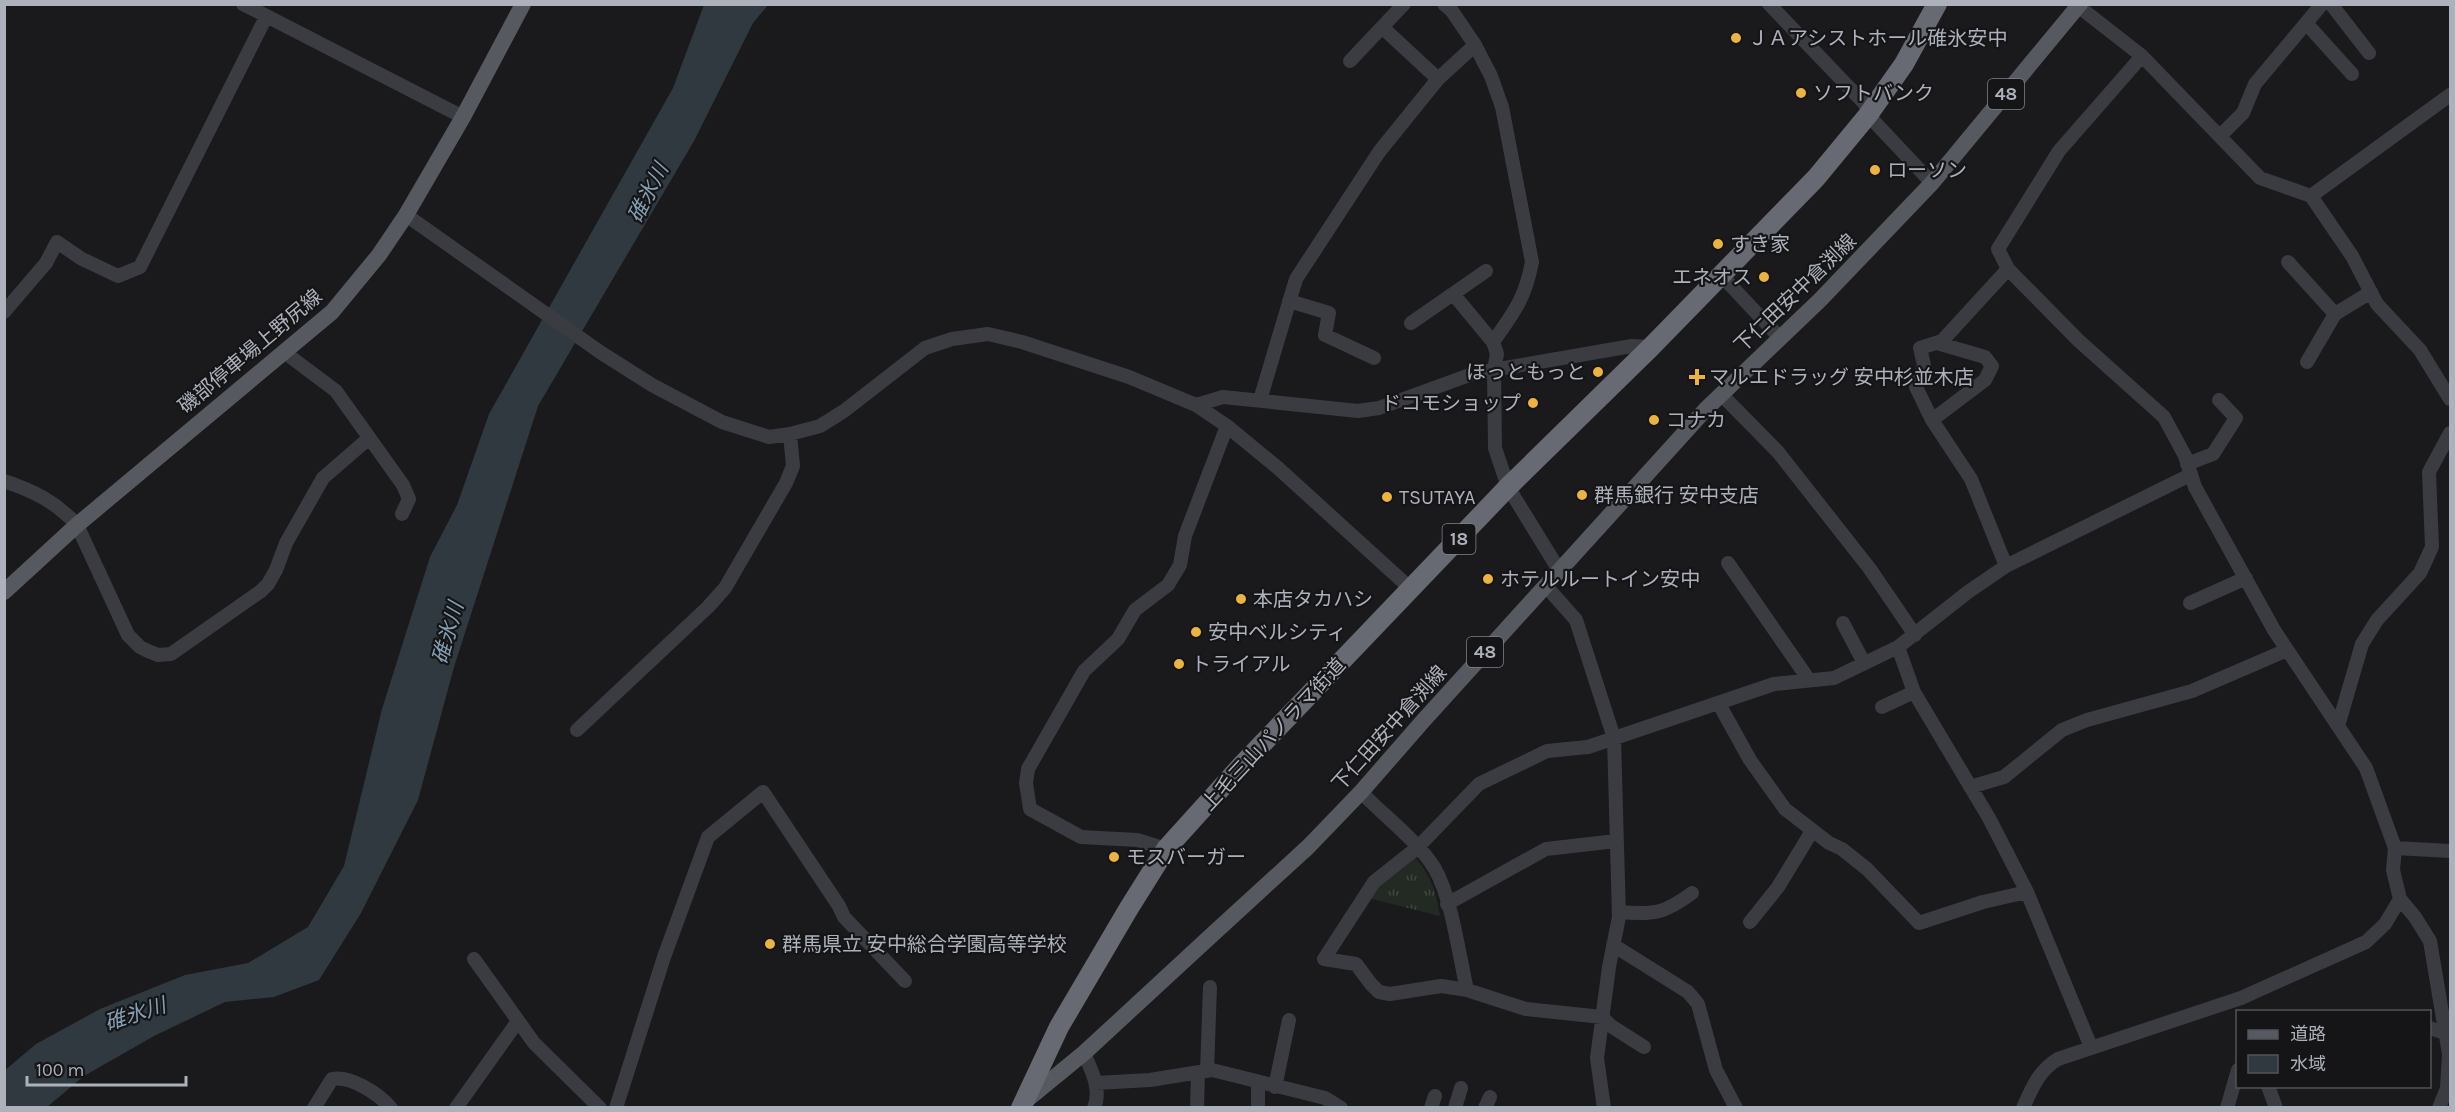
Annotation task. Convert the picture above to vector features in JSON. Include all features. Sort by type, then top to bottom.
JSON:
[{"type":"highway","name":"上毛三山パノラマ街道","points":[[1020,1106],[1080,990],[1166,849],[1241,766],[1508,487],[1651,347],[1816,178],[1868,115],[1904,64],[1937,4]]},
{"type":"main road","name":"磯部停車場上野尻線","points":[[4,592],[77,525],[208,413],[332,312],[379,255],[406,216],[463,117],[523,4]]},
{"type":"main road","name":"下仁田安中倉渕線","points":[[1020,1106],[1084,1053],[1308,846],[1361,792],[1545,585],[1721,394],[1877,242],[1932,183],[2079,5]]},
{"type":"street","points":[[243,4],[378,71],[463,117]]},
{"type":"street","points":[[1350,61],[1404,4]]},
{"type":"street","points":[[1444,4],[1452,11],[1475,45],[1491,76],[1502,107],[1532,262],[1527,287],[1520,304],[1492,342]]},
{"type":"street","points":[[1769,4],[1864,104],[1868,115],[1932,183]]},
{"type":"street","points":[[2220,136],[2242,113],[2255,84],[2322,4]]},
{"type":"street","points":[[2331,4],[2369,53]]},
{"type":"street","points":[[2079,5],[2142,56],[2260,178],[2311,196],[2352,256],[2377,304],[2420,350],[2445,394],[2451,399]]},
{"type":"street","points":[[4,312],[45,263],[57,242],[82,259],[118,276],[140,267],[266,17]]},
{"type":"street","points":[[2306,23],[2352,74]]},
{"type":"street","points":[[1382,27],[1438,79]]},
{"type":"street","points":[[1260,400],[1296,279],[1380,152],[1438,79],[1475,45]]},
{"type":"street","points":[[2142,56],[2059,151],[1998,249],[2008,269],[2078,340],[2163,417],[2246,578],[2287,650],[2366,768],[2395,848],[2393,870],[2400,899],[2430,941],[2449,1035],[2447,1088],[2439,1107]]},
{"type":"street","points":[[2311,196],[2451,95]]},
{"type":"street","points":[[406,216],[600,352],[652,385],[722,422],[746,431],[769,436],[790,434],[820,426],[844,411],[925,348],[952,339],[988,334],[1022,342],[1129,376],[1196,405],[1227,426],[1278,468],[1411,589]]},
{"type":"street","points":[[2288,262],[2335,314]]},
{"type":"street","points":[[2006,566],[1971,479],[1932,420],[1916,387],[1924,365],[1920,348],[1942,341],[2008,269]]},
{"type":"street","points":[[1411,323],[1486,271]]},
{"type":"street","points":[[1721,275],[1780,338]]},
{"type":"street","points":[[2307,362],[2335,314],[2371,292]]},
{"type":"street","points":[[1454,295],[1492,342],[1497,354],[1494,370],[1495,448],[1508,487],[1559,570]]},
{"type":"street","points":[[1289,301],[1329,313],[1325,335],[1374,358]]},
{"type":"street","points":[[1932,420],[1985,380],[1992,366],[1985,357],[1937,343]]},
{"type":"street","points":[[1196,405],[1223,397],[1358,411],[1379,408],[1475,373],[1632,346],[1651,347]]},
{"type":"street","points":[[284,352],[336,391],[402,485],[409,499],[402,514]]},
{"type":"street","points":[[1721,394],[1778,452],[1870,569],[1915,635]]},
{"type":"street","points":[[1644,1047],[1611,1026],[1602,1017],[1526,1009],[1467,990],[1441,986],[1390,994],[1379,992],[1356,964],[1324,959],[1374,882],[1418,847],[1479,784],[1547,751],[1588,747],[1774,684],[1834,678],[1898,647],[1968,592],[2006,566],[2189,470],[2213,454],[2236,418],[2219,400]]},
{"type":"street","points":[[1166,849],[1137,840],[1081,837],[1030,809],[1026,783],[1028,769],[1084,671],[1118,639],[1135,610],[1168,585],[1180,565],[1185,536],[1227,426]]},
{"type":"street","points":[[577,730],[708,607],[725,588],[786,483],[793,466],[790,434]]},
{"type":"street","points":[[2338,726],[2362,644],[2377,620],[2420,573],[2432,547],[2428,472],[2451,434]]},
{"type":"street","points":[[4,481],[50,500],[77,525],[128,635],[148,651],[158,655],[171,654],[223,619],[268,584],[286,543],[323,478],[368,439]]},
{"type":"street","points":[[1728,563],[1809,680]]},
{"type":"street","points":[[2190,603],[2246,578]]},
{"type":"street","points":[[1545,585],[1576,620],[1614,738],[1619,912],[1602,1017],[1598,1058],[1604,1107]]},
{"type":"street","points":[[1843,623],[1864,663]]},
{"type":"street","points":[[1898,647],[1914,692],[1970,787],[2027,892],[2091,1047]]},
{"type":"street","points":[[1970,787],[2004,777],[2062,730],[2087,720],[2192,692],[2287,650]]},
{"type":"street","points":[[1882,707],[1914,692]]},
{"type":"street","points":[[1719,704],[1750,760],[1785,809],[1812,831],[1842,849],[1867,869],[1919,923],[1983,902],[2027,892]]},
{"type":"street","points":[[616,1107],[664,957],[708,837],[763,792],[844,917],[905,981]]},
{"type":"street","points":[[1361,792],[1418,847],[1441,880],[1467,990]]},
{"type":"street","points":[[1750,922],[1778,886],[1812,831]]},
{"type":"street","points":[[1447,904],[1546,849],[1616,841]]},
{"type":"street","points":[[2395,848],[2451,852]]},
{"type":"street","points":[[1619,912],[1649,914],[1677,905],[1692,893]]},
{"type":"street","points":[[2023,1107],[2033,1084],[2046,1066],[2058,1059],[2091,1047],[2243,1005],[2366,942],[2385,924],[2400,899]]},
{"type":"street","points":[[1613,945],[1688,992],[1698,1005],[1716,1070],[1736,1107]]},
{"type":"street","points":[[474,959],[534,1043],[600,1107]]},
{"type":"street","points":[[1197,1107],[1210,987]]},
{"type":"street","points":[[1275,1086],[1288,1020]]},
{"type":"street","points":[[456,1107],[518,1021]]},
{"type":"street","points":[[2431,1028],[2449,1035]]},
{"type":"street","points":[[1084,1053],[1096,1083],[1097,1101],[1094,1107]]},
{"type":"street","points":[[1096,1083],[1150,1080],[1212,1070],[1325,1098],[1341,1107]]},
{"type":"street","points":[[314,1107],[332,1079],[340,1077],[381,1095],[391,1107]]},
{"type":"street","points":[[2227,1107],[2236,1077]]},
{"type":"street","points":[[1258,1082],[1258,1107]]},
{"type":"street","points":[[1455,1107],[1461,1088]]},
{"type":"street","points":[[2269,1088],[2276,1107]]},
{"type":"green space","points":[[1414,856],[1432,884],[1440,916],[1368,898],[1377,884]]},
{"type":"water","name":"碓氷川","points":[[704,5],[768,5],[753,23],[694,141],[538,406],[454,667],[418,800],[361,913],[319,980],[274,997],[225,1002],[154,1036],[84,1076],[47,1107],[5,1107],[4,1071],[36,1044],[100,1009],[185,975],[248,963],[308,927],[344,866],[382,709],[430,557],[457,505],[489,414],[673,88]]},
{"type":"place","name":"ＪＡアシストホール碓氷安中","points":[[1736,38]]},
{"type":"place","name":"ソフトバンク","points":[[1801,93]]},
{"type":"place","name":"ローソン","points":[[1875,170]]},
{"type":"place","name":"すき家","points":[[1718,244]]},
{"type":"place","name":"エネオス","points":[[1764,277]]},
{"type":"place","name":"ほっともっと","points":[[1598,372]]},
{"type":"place","name":"マルエドラッグ 安中杉並木店","points":[[1697,377]]},
{"type":"place","name":"ドコモショップ","points":[[1533,403]]},
{"type":"place","name":"コナカ","points":[[1654,420]]},
{"type":"place","name":"群馬銀行 安中支店","points":[[1582,495]]},
{"type":"place","name":"TSUTAYA","points":[[1387,497]]},
{"type":"place","name":"ホテルルートイン安中","points":[[1488,579]]},
{"type":"place","name":"本店タカハシ","points":[[1241,599]]},
{"type":"place","name":"安中ベルシティ","points":[[1196,632]]},
{"type":"place","name":"トライアル","points":[[1179,664]]},
{"type":"place","name":"モスバーガー","points":[[1114,857]]},
{"type":"place","name":"群馬県立 安中総合学園高等学校","points":[[770,944]]}]
